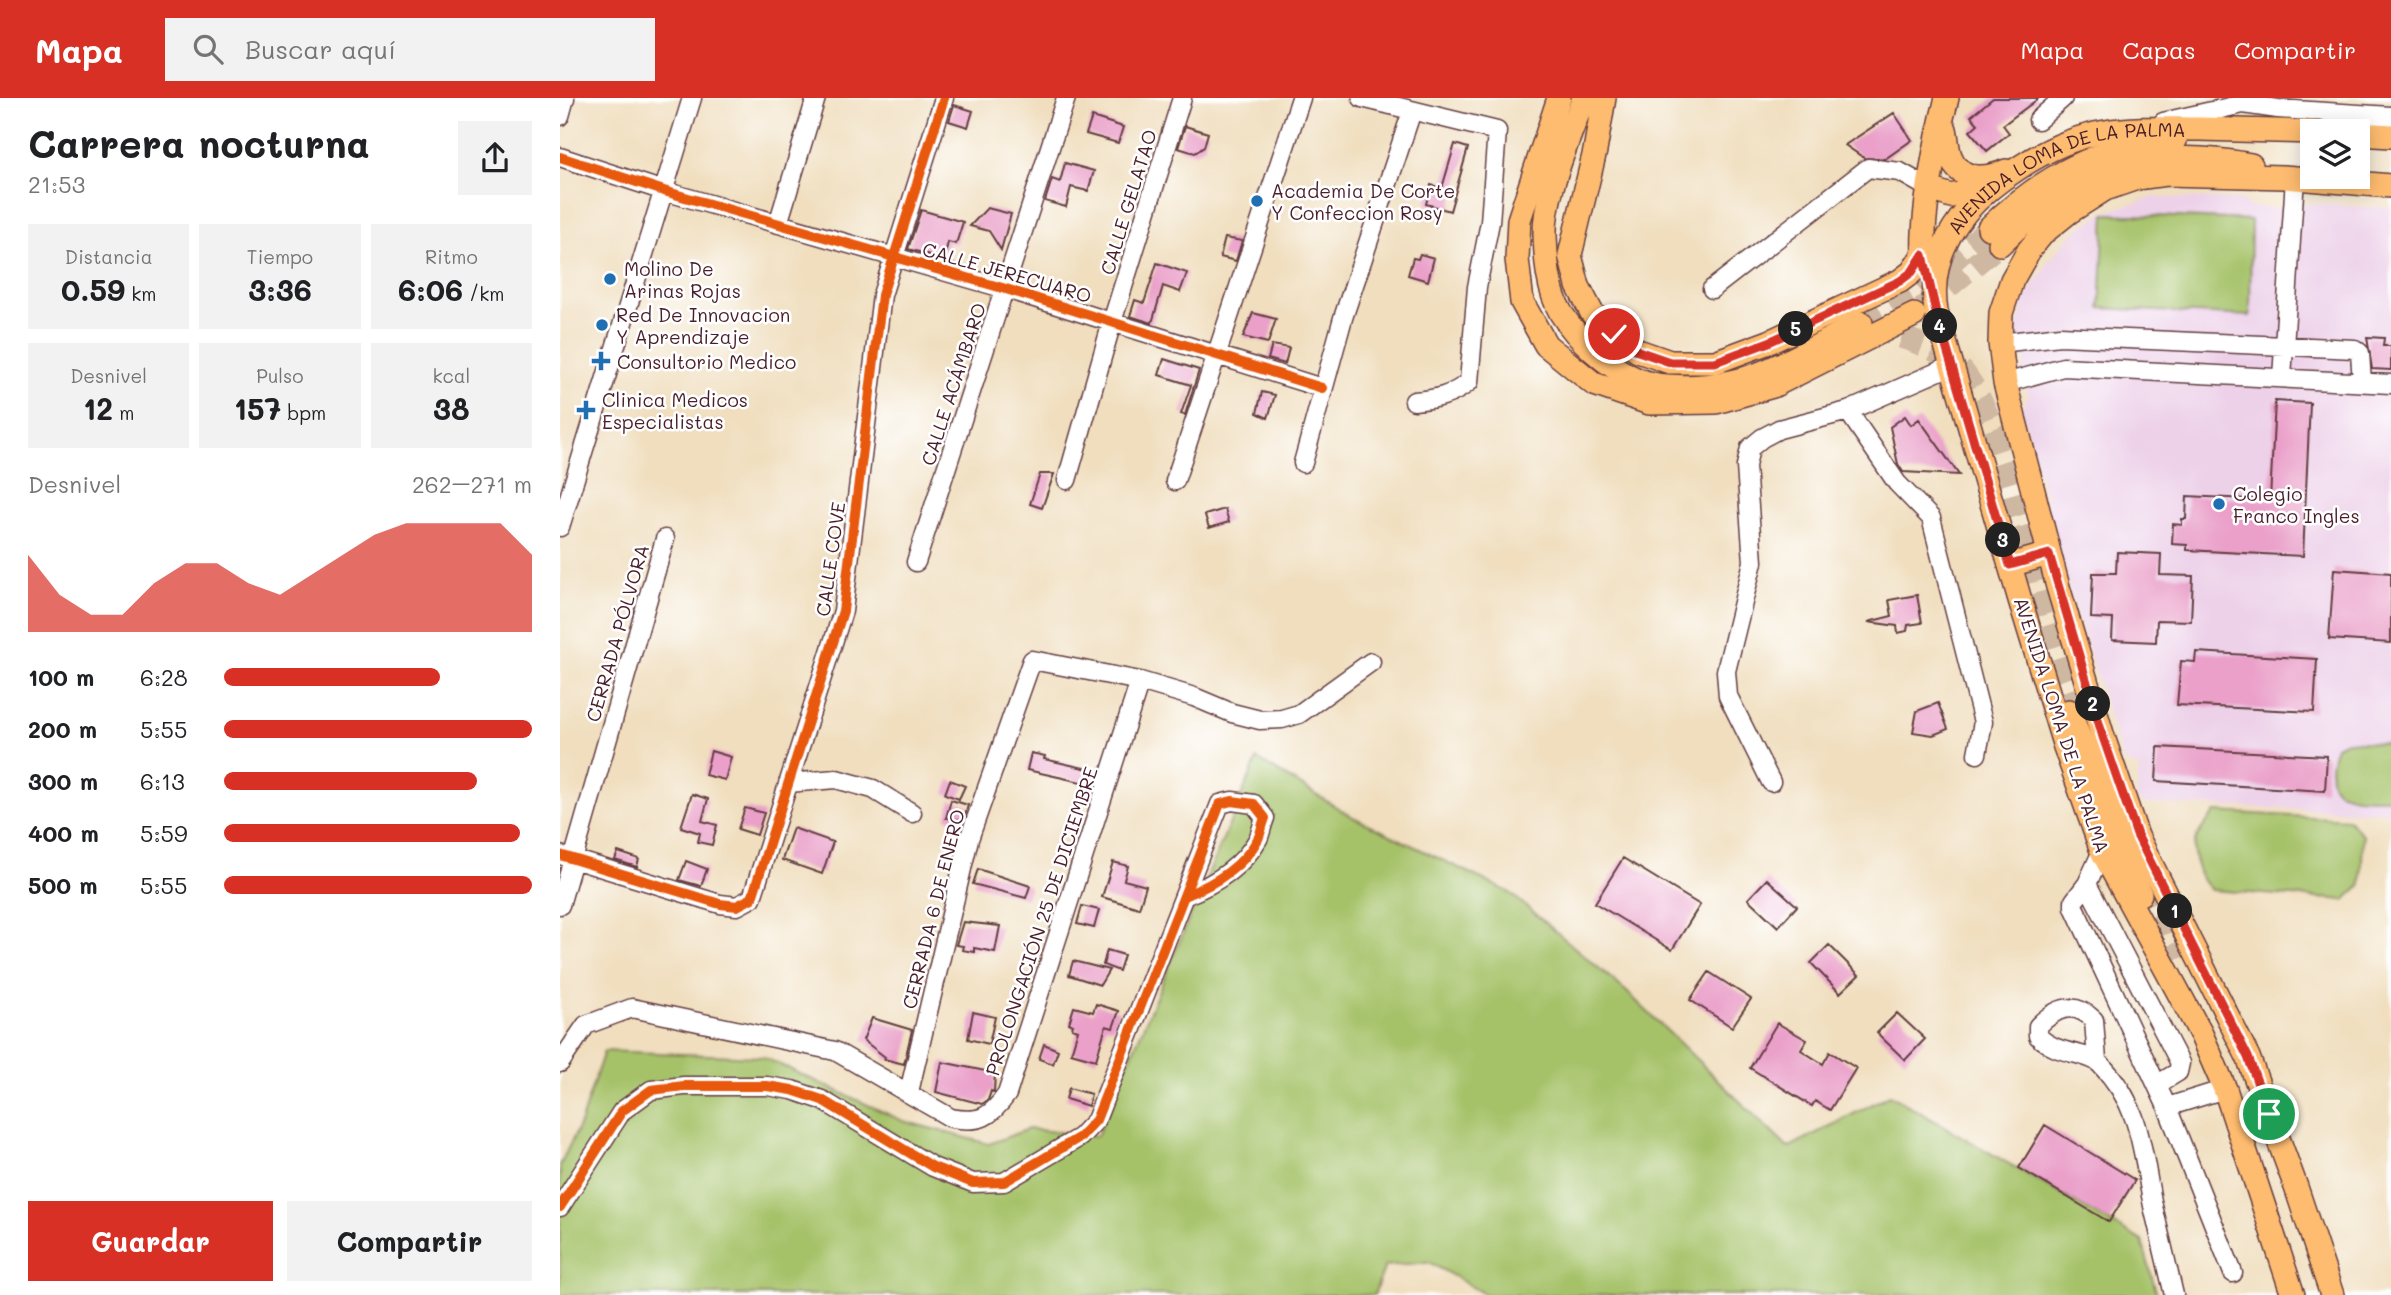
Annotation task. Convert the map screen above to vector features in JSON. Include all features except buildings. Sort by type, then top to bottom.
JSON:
[{"type":"main road","points":[[1559,98],[1519,220],[1517,258],[1522,302],[1546,345],[1594,384],[1649,403],[1716,402],[1773,386],[1862,332],[1893,333]]},
{"type":"main road","points":[[1584,98],[1548,203],[1545,233],[1549,279],[1560,311],[1587,346],[1636,379],[1684,387],[1755,376],[1862,332],[1914,315]]},
{"type":"main road","points":[[1595,98],[1576,168],[1560,251],[1563,282],[1576,310],[1591,332],[1647,369],[1678,376],[1745,366],[1831,329]]},
{"type":"main road","points":[[1604,98],[1595,150],[1570,255],[1578,286],[1592,313],[1614,334],[1638,351],[1670,362],[1715,362],[1769,342],[1900,281],[1912,272],[1923,255]]},
{"type":"main road","points":[[1933,291],[1923,255],[1930,189],[1944,108]]},
{"type":"main road","points":[[1944,108],[1950,155],[1956,167],[1963,173],[1990,178],[2025,163]]},
{"type":"main road","points":[[2289,178],[2267,169],[2220,159],[2174,158],[2134,162],[2101,173],[1994,236],[2011,206],[2045,182],[2096,157],[2160,141],[2244,138],[2309,118]]},
{"type":"main road","name":"AVENIDA LOMA DE LA PALMA","points":[[2293,1295],[2225,1088],[2201,1034],[2102,851],[2065,747],[2010,565],[1936,312],[1933,291],[1940,256],[1951,233],[1972,204],[1990,186],[2052,148],[2103,132],[2309,118]]},
{"type":"main road","points":[[2370,135],[2391,136]]},
{"type":"main road","name":"AVENIDA LOMA DE LA PALMA","points":[[2332,1295],[2248,1057],[2137,835],[2103,737],[2049,554],[2005,383],[2000,343],[2001,313],[2012,279],[2029,250],[2044,232],[2105,189],[2137,178],[2166,174],[2289,178],[2391,186]]},
{"type":"main road","points":[[1930,189],[1951,196],[1990,186]]},
{"type":"main road","points":[[2010,565],[2049,554]]},
{"type":"main road","points":[[2064,699],[2150,922],[2159,958]]},
{"type":"main road","points":[[2183,957],[2213,1012],[2296,1187]]},
{"type":"street","points":[[560,116],[565,98]]},
{"type":"street","points":[[560,527],[692,98]]},
{"type":"street","points":[[778,224],[816,98]]},
{"type":"street","name":"CALLE COVE","points":[[567,857],[720,904],[737,906],[751,898],[843,611],[882,295],[944,98]]},
{"type":"street","name":"CALLE ACÁMBARO","points":[[916,562],[1066,98]]},
{"type":"street","name":"CALLE GELATAO","points":[[1067,480],[1112,321],[1182,98]]},
{"type":"street","points":[[1175,481],[1301,98]]},
{"type":"street","points":[[1362,98],[1497,131],[1490,222],[1477,287],[1469,382],[1458,391],[1440,398],[1414,401]]},
{"type":"street","points":[[2038,120],[2063,98]]},
{"type":"street","points":[[2138,128],[2243,104],[2278,103],[2309,118],[2391,116]]},
{"type":"street","points":[[1303,463],[1322,388],[1412,111]]},
{"type":"street","name":"CALLE JERECUARO","points":[[560,157],[664,191],[1112,321],[1322,388]]},
{"type":"street","points":[[1712,289],[1868,168],[1900,172],[1930,189]]},
{"type":"street","points":[[2282,378],[2289,178]]},
{"type":"street","points":[[2000,343],[2060,336],[2355,349],[2360,353],[2362,382]]},
{"type":"street","points":[[2060,336],[2063,367]]},
{"type":"street","points":[[2189,373],[2191,342]]},
{"type":"street","points":[[1771,782],[1728,696],[1726,671],[1754,562],[1746,466],[1751,448],[1779,429],[1848,411],[1953,365]]},
{"type":"street","points":[[2005,383],[2063,367],[2391,383]]},
{"type":"street","points":[[1848,411],[1897,483],[1931,518],[1983,722],[1976,754]]},
{"type":"street","name":"CERRADA PÓLVORA","points":[[560,905],[567,857],[665,539]]},
{"type":"street","name":"CERRADA 6 DE ENERO","points":[[909,1092],[969,839],[1032,660],[1140,681]]},
{"type":"street","points":[[1140,681],[1194,697],[1231,713],[1260,720],[1282,719],[1299,714],[1371,662]]},
{"type":"street","name":"PROLONGACIÓN 25 DE DICIEMBRE","points":[[560,1063],[586,1025],[632,1009],[835,1051],[951,1118],[982,1119],[995,1111],[1007,1094],[1140,681]]},
{"type":"street","points":[[788,783],[836,779],[873,789],[912,813]]},
{"type":"street","points":[[560,1207],[622,1111],[651,1090],[684,1086],[767,1086],[792,1090],[822,1100],[933,1167],[973,1183],[1004,1182],[1080,1137],[1096,1120],[1220,804],[1254,804],[1265,818],[1258,839],[1234,867],[1211,886],[1184,896]]},
{"type":"street","points":[[2102,851],[2087,884],[2074,901],[2074,907],[2158,1084],[2233,1273]]},
{"type":"street","points":[[2087,884],[2180,1063],[2178,1072],[2158,1084]]},
{"type":"street","points":[[2098,1061],[2117,1084],[2137,1120],[2174,1295]]},
{"type":"street","points":[[2167,1107],[2225,1088]]},
{"type":"shaded area","name":"Colegio Franco Ingles","points":[[2154,197],[2243,200],[2250,207],[2300,209],[2305,203],[2391,208],[2391,812],[2146,804],[2136,799],[2139,768],[2123,761],[2073,601],[2021,408],[2029,395],[2018,372],[2025,367],[2025,353],[2014,347],[2022,305],[2049,261],[2074,232],[2105,212]]},
{"type":"green space","points":[[2105,214],[2251,220],[2250,316],[2100,308]]},
{"type":"green space","points":[[2346,741],[2391,744],[2391,798],[2350,796],[2334,786],[2331,764],[2336,746]]},
{"type":"green space","points":[[1257,759],[1353,817],[1509,892],[1627,992],[1788,1148],[1890,1095],[2142,1241],[2157,1295],[1486,1295],[1429,1262],[1385,1266],[1374,1295],[560,1295],[560,1165],[580,1124],[604,1051],[763,1057],[903,1121],[989,1144],[1028,1129],[1097,1136]]},
{"type":"green space","points":[[2215,812],[2348,819],[2363,835],[2361,885],[2345,900],[2211,890],[2199,873],[2194,849],[2200,831]]},
{"type":"tunnel","points":[[1861,323],[1915,295],[1989,228]]},
{"type":"tunnel","points":[[1922,309],[2000,244]]},
{"type":"tunnel","points":[[1869,327],[1924,345],[1953,362],[1969,380],[1984,408],[2011,481],[2048,618],[2083,730]]},
{"type":"tunnel","points":[[2148,880],[2183,957]]},
{"type":"cycle path","points":[[560,855],[720,904],[737,906],[752,898],[843,611],[882,295],[944,98]]},
{"type":"cycle path","points":[[560,157],[664,191],[1006,289],[1322,388]]},
{"type":"cycle path","points":[[560,1207],[622,1111],[651,1090],[684,1086],[767,1086],[792,1090],[822,1100],[933,1167],[973,1183],[1004,1182],[1080,1137],[1096,1120],[1220,804],[1232,801],[1254,804],[1265,818],[1259,837],[1244,859],[1206,887],[1184,896]]},
{"type":"place","name":"Academia De Corte Y Confeccion Rosy","points":[[1257,201]]},
{"type":"place","name":"Molino De Arinas Rojas","points":[[610,279]]},
{"type":"place","name":"Red De Innovacion Y Aprendizaje","points":[[602,325]]},
{"type":"place","name":"Consultorio Medico","points":[[601,361]]},
{"type":"place","name":"Clinica Medicos Especialistas","points":[[586,410]]},
{"type":"place","name":"Colegio Franco Ingles","points":[[2219,504]]},
{"type":"route","points":[[1614,334],[1638,351],[1670,362],[1715,362],[1769,342],[1900,281],[1912,272],[1923,255],[1936,312],[2010,565],[2049,554],[2103,737],[2137,835],[2248,1057],[2269,1114]]}]
